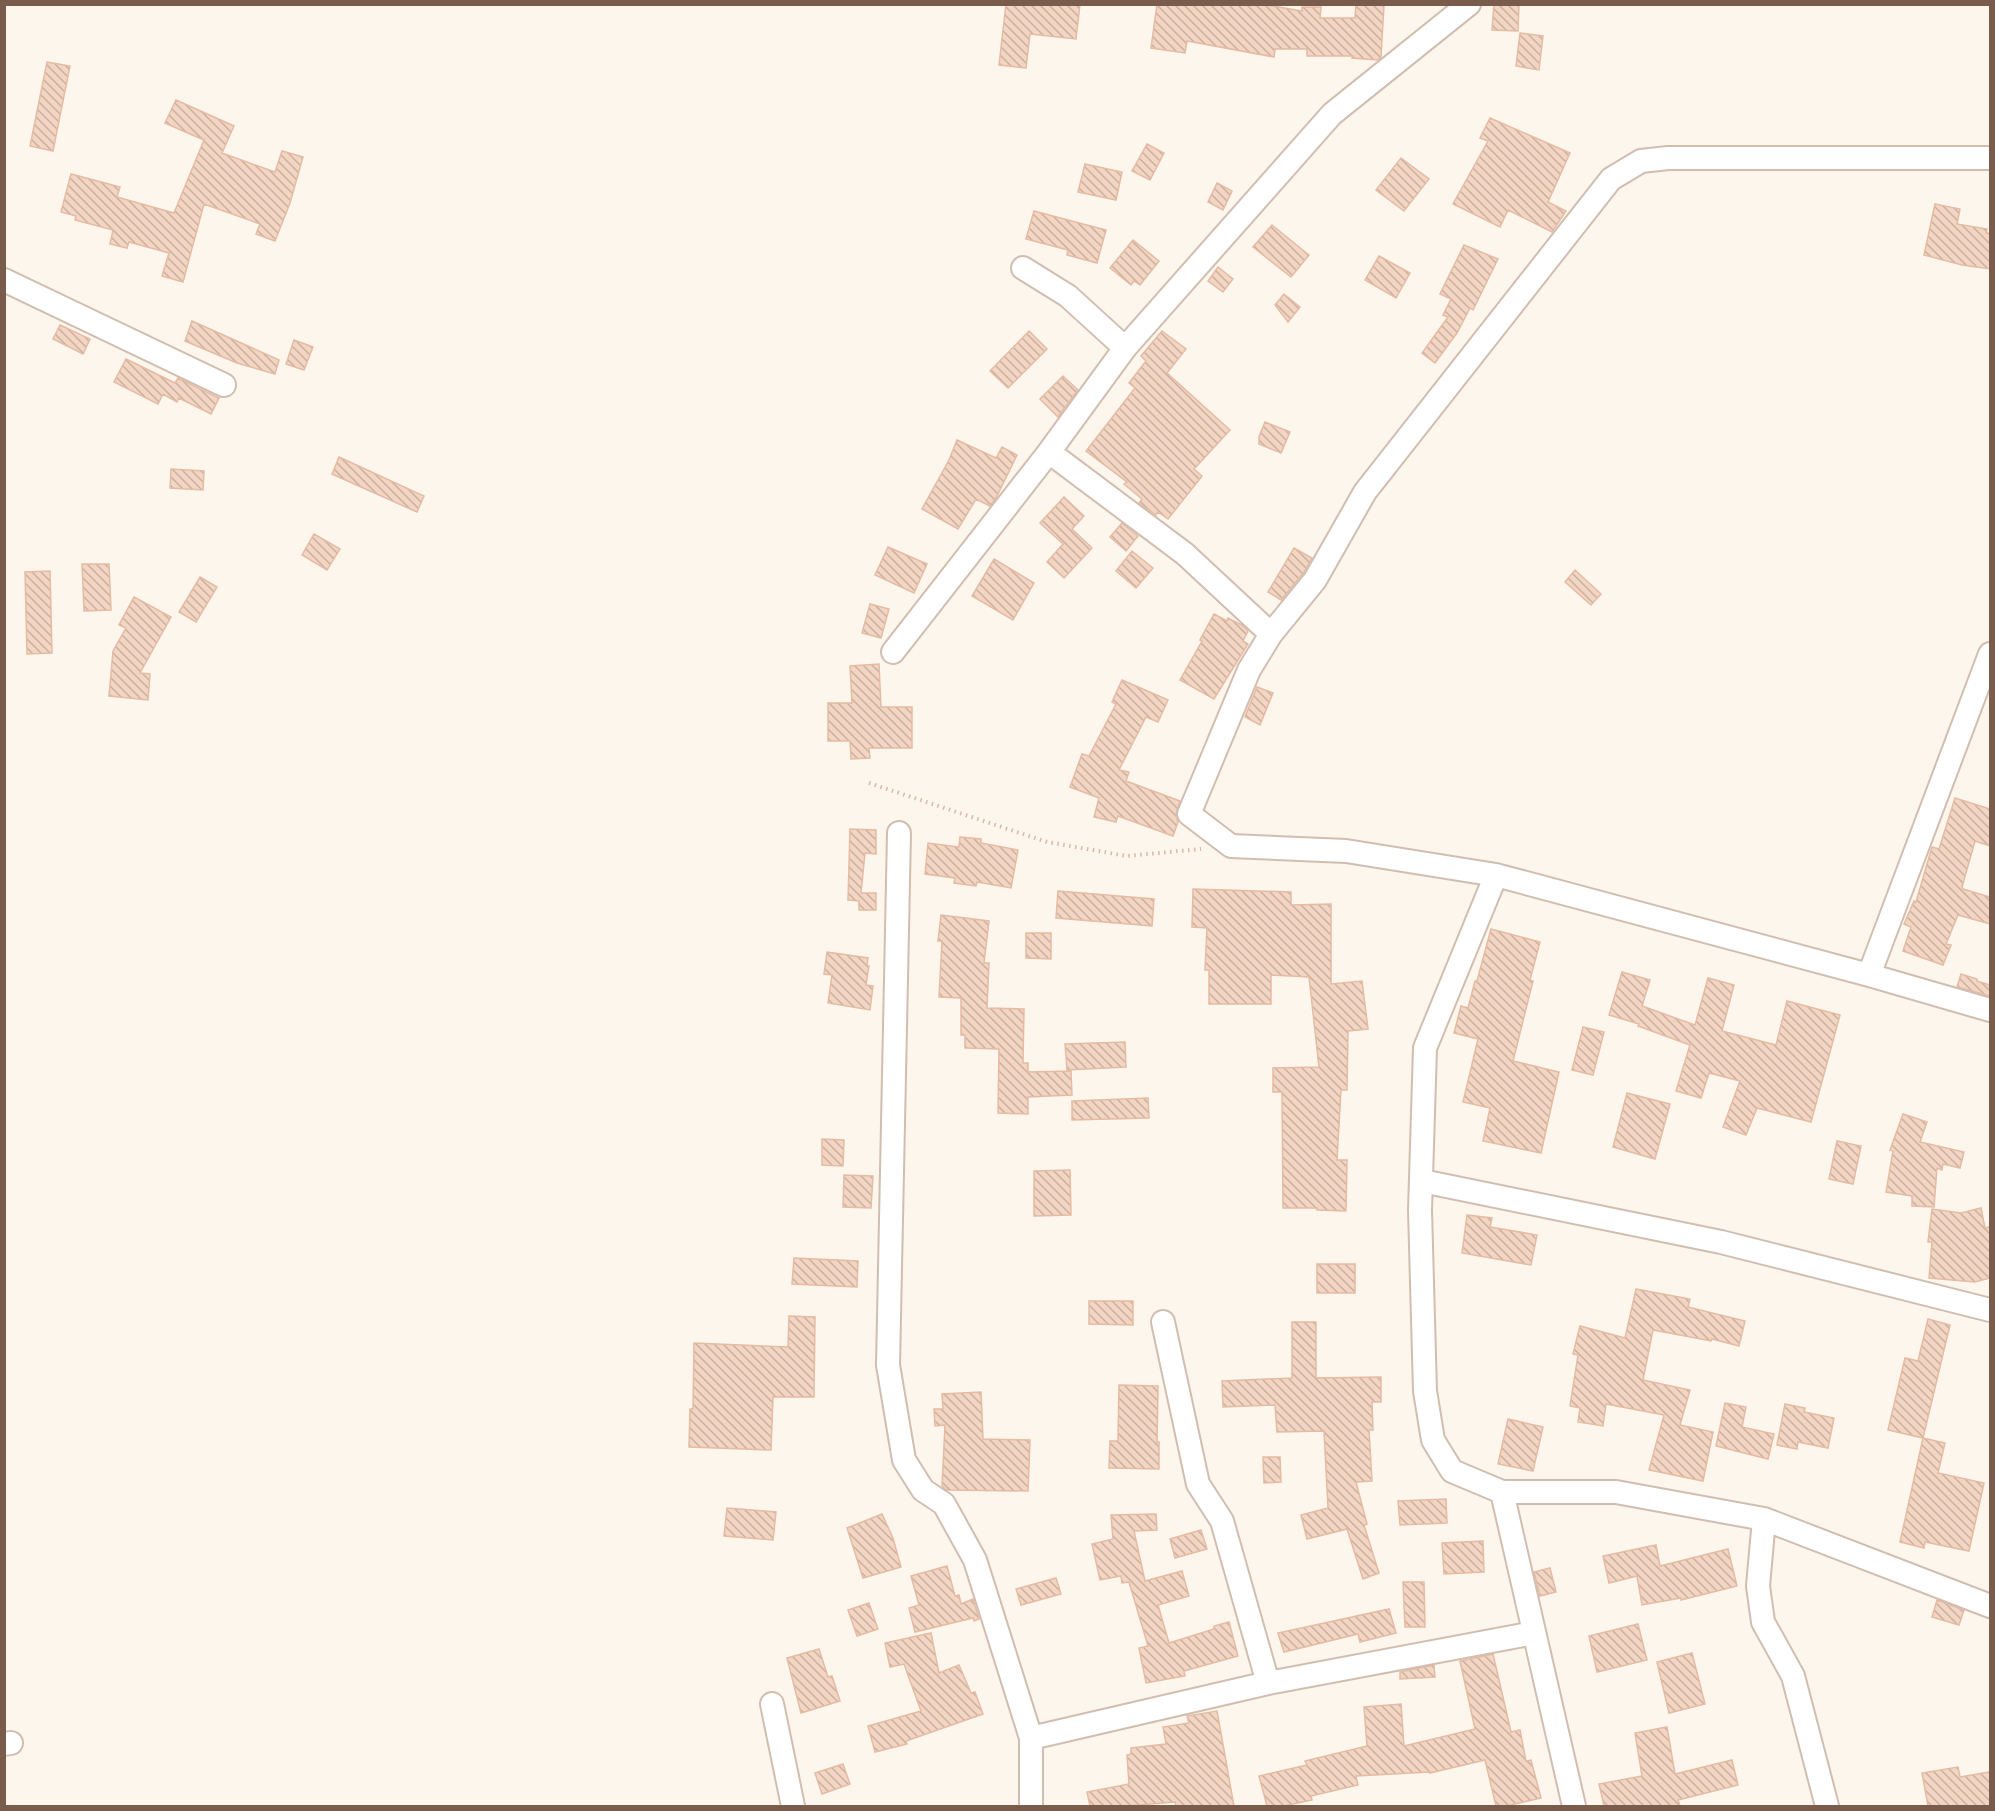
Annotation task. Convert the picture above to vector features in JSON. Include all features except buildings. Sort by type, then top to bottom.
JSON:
[{"type":"street","points":[[893,652],[1049,452],[1125,348],[1332,114],[1468,4]]},
{"type":"street","points":[[1990,158],[1668,158],[1641,161],[1611,179],[1365,492],[1315,580],[1271,634],[1249,670],[1189,814],[1231,846],[1346,851],[1496,875],[1869,975],[1990,1010]]},
{"type":"street","points":[[1023,268],[1068,296],[1125,348]]},
{"type":"street","points":[[4,280],[224,385]]},
{"type":"street","points":[[1049,452],[1185,554],[1271,634]]},
{"type":"street","points":[[1869,975],[1990,654]]},
{"type":"street","points":[[899,834],[888,1365],[904,1460],[922,1490],[944,1504],[975,1560],[1031,1738],[1031,1806]]},
{"type":"street","points":[[1496,875],[1425,1048],[1420,1210],[1425,1391],[1433,1440],[1452,1471],[1502,1492],[1616,1492],[1764,1519],[1990,1606]]},
{"type":"street","points":[[1422,1180],[1720,1242],[1990,1311]]},
{"type":"street","points":[[1163,1322],[1198,1484],[1222,1521],[1269,1683]]},
{"type":"street","points":[[1502,1492],[1574,1806]]},
{"type":"street","points":[[1764,1519],[1758,1586],[1763,1622],[1792,1676],[1827,1806]]},
{"type":"street","points":[[1031,1738],[1269,1683],[1534,1633]]},
{"type":"street","points":[[772,1704],[793,1806]]},
{"type":"path","points":[[869,783],[1047,842],[1127,856],[1231,846]]}]
